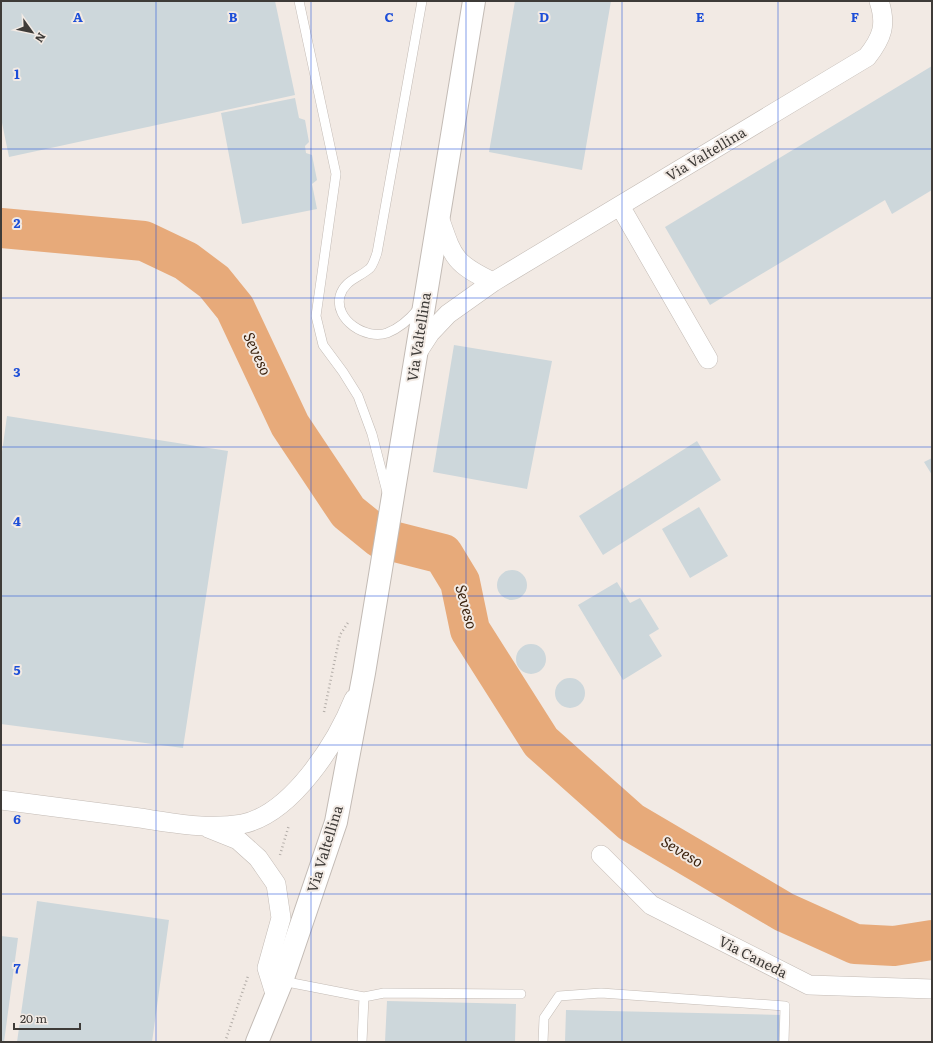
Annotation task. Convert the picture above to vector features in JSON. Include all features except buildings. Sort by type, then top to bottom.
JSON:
[{"type":"street","name":"Via Valtellina","points":[[257,1042],[279,989],[336,822],[382,568],[474,1]]},
{"type":"street","name":"Via Valtellina","points":[[416,354],[430,333],[448,314],[493,282],[867,58],[876,45],[882,30],[883,14],[879,1]]},
{"type":"street","points":[[620,206],[708,359]]},
{"type":"street","points":[[439,217],[450,250],[458,262],[475,274],[493,282]]},
{"type":"street","name":"Via Valtellina","points":[[1,800],[205,827],[243,824],[268,813],[297,790],[325,756],[348,715],[364,673]]},
{"type":"street","name":"Via Valtellina","points":[[205,827],[238,840],[258,858],[276,884],[281,918],[267,968],[279,989]]},
{"type":"street","name":"Via Caneda","points":[[601,855],[651,905],[809,985],[932,989]]},
{"type":"lane","points":[[299,1],[336,174],[316,316],[323,346],[343,372],[358,396],[380,462],[390,512]]},
{"type":"lane","points":[[422,1],[377,253],[370,268],[345,285],[340,296],[340,311],[348,322],[362,332],[385,334],[406,323],[425,302]]},
{"type":"lane","points":[[279,989],[364,997],[384,993],[521,994]]},
{"type":"lane","points":[[543,1042],[544,1018],[559,996],[600,993],[785,1006],[784,1042]]},
{"type":"lane","points":[[362,1042],[364,997]]},
{"type":"path","points":[[323,714],[340,635],[352,617]]},
{"type":"path","points":[[280,856],[290,821]]},
{"type":"path","points":[[225,1042],[227,1038]]},
{"type":"waterway","name":"Seveso","points":[[1,228],[144,241],[186,261],[214,282],[235,308],[290,425],[348,512],[380,538],[443,554],[460,582],[470,630],[541,742],[631,822],[784,912],[855,944],[894,946],[932,940]]}]
